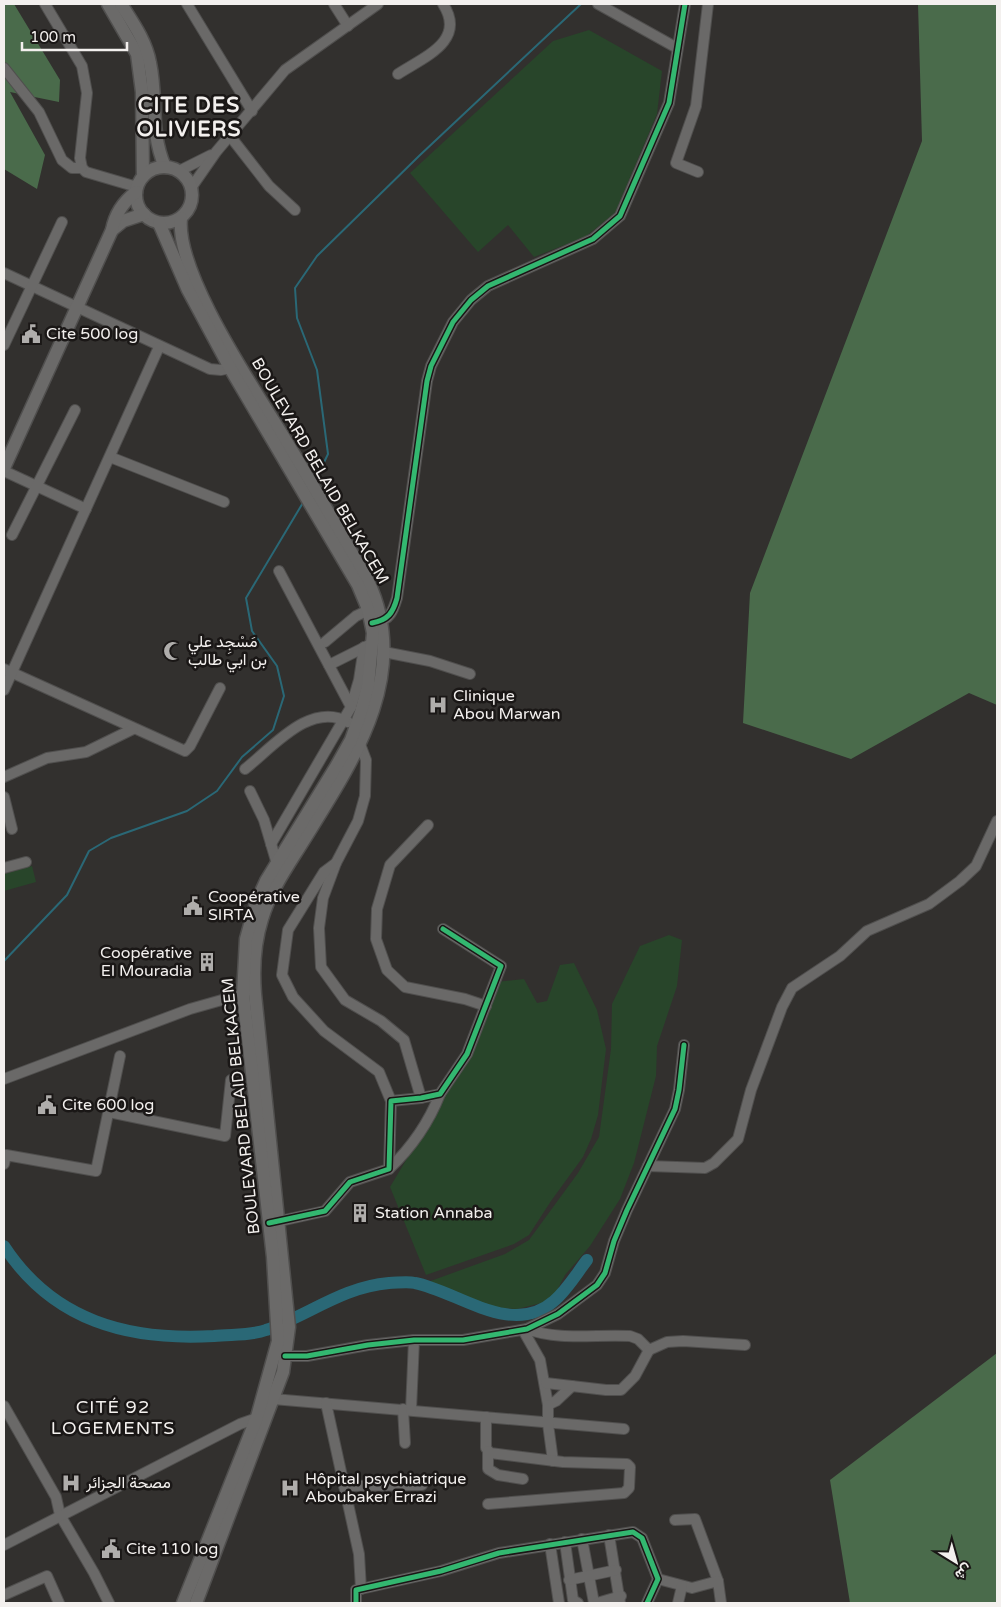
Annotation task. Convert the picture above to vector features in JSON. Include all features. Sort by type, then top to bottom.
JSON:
[{"type":"main road","points":[[4,470],[76,305],[112,230],[120,208],[139,185],[151,170],[165,167],[179,171],[188,180],[192,188],[191,204],[181,218],[173,222],[159,223],[144,214],[137,204],[139,185],[142,92],[139,63],[128,36],[108,4]]},
{"type":"main road","points":[[122,4],[146,48],[151,66],[154,131],[165,167]]},
{"type":"main road","points":[[112,230],[123,221],[144,214]]},
{"type":"main road","name":"BOULEVARD BELAID BELKACEM","points":[[181,218],[180,231],[183,248],[197,286],[303,479],[368,581],[384,652],[380,686],[360,744],[345,774],[279,880],[261,920],[256,943],[253,967],[274,1223]]},
{"type":"main road","name":"BOULEVARD BELAID BELKACEM","points":[[159,223],[188,290],[230,368],[303,479]]},
{"type":"main road","name":"BOULEVARD BELAID BELKACEM","points":[[183,1603],[262,1417],[274,1399],[285,1356],[285,1322],[274,1223],[244,994],[243,968],[251,919],[256,903],[277,864],[337,766],[356,726],[368,686],[368,645],[377,622]]},
{"type":"main road","name":"BOULEVARD BELAID BELKACEM","points":[[196,1603],[262,1417],[275,1359],[278,1335],[285,1322]]},
{"type":"street","points":[[45,4],[78,55],[84,72],[87,93],[80,158],[82,168],[86,172],[139,185]]},
{"type":"street","points":[[186,4],[252,111]]},
{"type":"street","points":[[334,4],[348,26]]},
{"type":"street","points":[[192,188],[216,152],[290,66],[378,4]]},
{"type":"street","points":[[398,74],[441,46],[447,39],[449,17],[443,4]]},
{"type":"street","points":[[377,622],[393,611],[397,598],[427,381],[435,357],[453,322],[472,300],[488,286],[593,239],[620,216],[669,102],[685,4]]},
{"type":"street","points":[[698,172],[676,163],[696,106],[708,4]]},
{"type":"street","points":[[599,5],[677,48]]},
{"type":"street","points":[[4,68],[42,117],[62,160],[72,168],[82,168]]},
{"type":"street","points":[[230,136],[270,186],[295,210]]},
{"type":"street","points":[[179,171],[216,152]]},
{"type":"street","points":[[4,345],[62,222]]},
{"type":"street","points":[[4,273],[210,369],[221,370],[230,368]]},
{"type":"street","points":[[4,690],[8,671],[86,509],[160,347]]},
{"type":"street","points":[[12,535],[75,410]]},
{"type":"street","points":[[110,457],[224,502]]},
{"type":"street","points":[[4,470],[86,509]]},
{"type":"street","points":[[279,571],[351,707]]},
{"type":"street","points":[[325,642],[373,608]]},
{"type":"street","points":[[330,665],[368,645]]},
{"type":"street","points":[[271,844],[351,707],[368,645]]},
{"type":"street","points":[[384,652],[430,661],[470,674]]},
{"type":"street","points":[[8,671],[185,751],[190,746],[220,688]]},
{"type":"street","points":[[246,769],[300,724],[327,715],[343,719],[356,726]]},
{"type":"street","points":[[4,777],[47,758],[86,752],[133,729]]},
{"type":"street","points":[[360,744],[366,760],[365,796],[358,821],[336,863],[324,898],[319,928],[321,967],[345,1000],[381,1021],[404,1040],[421,1098]]},
{"type":"street","points":[[250,791],[264,820],[277,864]]},
{"type":"street","points":[[4,797],[12,829]]},
{"type":"street","points":[[648,1166],[705,1168],[714,1163],[738,1139],[742,1131],[743,1114],[751,1090],[782,1007],[792,988],[840,956],[867,931],[929,904],[960,881],[976,866],[997,821]]},
{"type":"street","points":[[428,825],[390,865],[377,909],[376,938],[386,970],[405,987],[465,999],[486,1006]]},
{"type":"street","points":[[4,868],[26,862]]},
{"type":"street","points":[[336,863],[324,872],[288,930],[282,975],[293,997],[324,1031],[379,1072],[391,1101],[389,1169]]},
{"type":"street","points":[[274,1223],[325,1211],[350,1182],[389,1169],[410,1146],[435,1107],[440,1094],[467,1054],[501,966],[443,929]]},
{"type":"street","points":[[4,1079],[190,1009],[244,994]]},
{"type":"street","points":[[285,1356],[307,1356],[368,1345],[414,1340],[463,1340],[525,1330],[558,1314],[597,1285],[605,1273],[614,1240],[674,1109],[679,1090],[684,1045]]},
{"type":"street","points":[[4,1164],[6,1155],[96,1171],[120,1056]]},
{"type":"street","points":[[109,1112],[226,1136],[231,1080]]},
{"type":"street","points":[[391,1101],[440,1094]]},
{"type":"street","points":[[525,1330],[539,1334],[564,1336],[630,1336],[638,1339],[649,1350]]},
{"type":"street","points":[[525,1330],[540,1360],[546,1383],[548,1424],[553,1461]]},
{"type":"street","points":[[406,1443],[407,1410],[414,1340]]},
{"type":"street","points":[[546,1383],[621,1390],[635,1376],[649,1350],[667,1342],[683,1341],[745,1345]]},
{"type":"street","points":[[548,1405],[556,1401],[572,1386]]},
{"type":"street","points":[[274,1399],[548,1424],[624,1429]]},
{"type":"street","points":[[326,1403],[359,1554],[361,1589]]},
{"type":"street","points":[[4,1406],[56,1497],[60,1515],[109,1603]]},
{"type":"street","points":[[4,1544],[232,1428],[262,1417]]},
{"type":"street","points":[[486,1417],[488,1469],[493,1472],[523,1478]]},
{"type":"street","points":[[488,1451],[493,1455],[553,1461],[627,1464],[630,1467],[630,1488],[624,1493],[488,1504]]},
{"type":"street","points":[[344,1486],[422,1485]]},
{"type":"street","points":[[675,1520],[695,1520],[718,1581],[721,1603]]},
{"type":"street","points":[[356,1603],[356,1590],[440,1571],[499,1553],[633,1532],[640,1534],[658,1579],[647,1603]]},
{"type":"street","points":[[582,1539],[596,1603],[620,1600],[609,1535]]},
{"type":"street","points":[[565,1542],[573,1600],[578,1603]]},
{"type":"street","points":[[550,1544],[559,1603]]},
{"type":"street","points":[[569,1580],[616,1570]]},
{"type":"street","points":[[4,1595],[47,1576],[59,1603]]},
{"type":"street","points":[[658,1579],[692,1588],[718,1581]]},
{"type":"street","points":[[678,1603],[682,1586]]},
{"type":"green space","points":[[4,4],[14,4],[60,80],[59,102],[10,92],[45,155],[37,189],[4,169]]},
{"type":"green space","points":[[918,4],[997,4],[997,705],[969,693],[851,759],[743,723],[750,593],[922,141]]},
{"type":"green space","points":[[589,30],[662,71],[657,114],[615,213],[585,237],[534,257],[508,225],[478,252],[410,173],[553,41]]},
{"type":"green space","points":[[32,866],[36,882],[4,891],[4,874]]},
{"type":"green space","points":[[669,935],[682,940],[677,986],[657,1046],[656,1076],[634,1163],[620,1199],[590,1246],[565,1275],[554,1296],[545,1302],[517,1309],[486,1307],[425,1283],[505,1254],[529,1240],[578,1173],[599,1137],[611,1049],[612,1004],[640,946]]},
{"type":"green space","points":[[574,963],[597,1010],[606,1049],[598,1115],[583,1157],[529,1235],[514,1244],[426,1275],[390,1187],[472,1050],[496,982],[524,979],[537,1003],[547,1001],[560,965]]},
{"type":"green space","points":[[997,1353],[997,1603],[850,1603],[830,1480]]},
{"type":"waterway","points":[[316,479],[328,454],[317,370],[297,318],[295,288],[317,256],[419,156],[581,4]]},
{"type":"waterway","points":[[4,961],[67,895],[89,851],[111,838],[187,811],[217,791],[242,757],[273,730],[284,696],[277,666],[252,631],[246,598],[304,501]]},
{"type":"waterway","points":[[4,1246],[24,1272],[45,1292],[69,1309],[95,1321],[123,1329],[152,1335],[182,1337],[260,1332],[356,1290],[389,1283],[415,1283],[484,1309],[503,1314],[520,1315],[538,1311],[559,1297],[587,1260]]},
{"type":"cycle path","points":[[372,623],[386,618],[394,608],[397,598],[427,381],[431,366],[453,322],[471,300],[488,286],[593,239],[620,216],[669,103],[685,4]]},
{"type":"cycle path","points":[[269,1223],[325,1211],[350,1182],[389,1169],[391,1101],[440,1094],[467,1054],[501,966],[443,929]]},
{"type":"cycle path","points":[[285,1356],[307,1356],[368,1345],[414,1340],[463,1340],[527,1329],[558,1314],[597,1285],[605,1273],[614,1241],[627,1210],[675,1109],[684,1045]]},
{"type":"cycle path","points":[[356,1603],[356,1590],[441,1571],[499,1553],[633,1532],[642,1538],[658,1579],[647,1603]]},
{"type":"place","name":"Cite 500 log","points":[[31,334]]},
{"type":"place","name":"مَسْجِد علي بن ابي طالب","points":[[173,651]]},
{"type":"place","name":"Clinique Abou Marwan","points":[[438,705]]},
{"type":"place","name":"Coopérative SIRTA","points":[[193,906]]},
{"type":"place","name":"Coopérative El Mouradia","points":[[207,962]]},
{"type":"place","name":"Cite 600 log","points":[[47,1105]]},
{"type":"place","name":"Station Annaba","points":[[360,1213]]},
{"type":"place","name":"مصحة الجزائر","points":[[71,1483]]},
{"type":"place","name":"Hôpital psychiatrique Aboubaker Errazi","points":[[290,1488]]},
{"type":"place","name":"Cite 110 log","points":[[111,1549]]},
{"type":"district","name":"CITE DES OLIVIERS","points":[[189,117]]},
{"type":"district","name":"CITÉ 92 LOGEMENTS","points":[[113,1417]]}]
